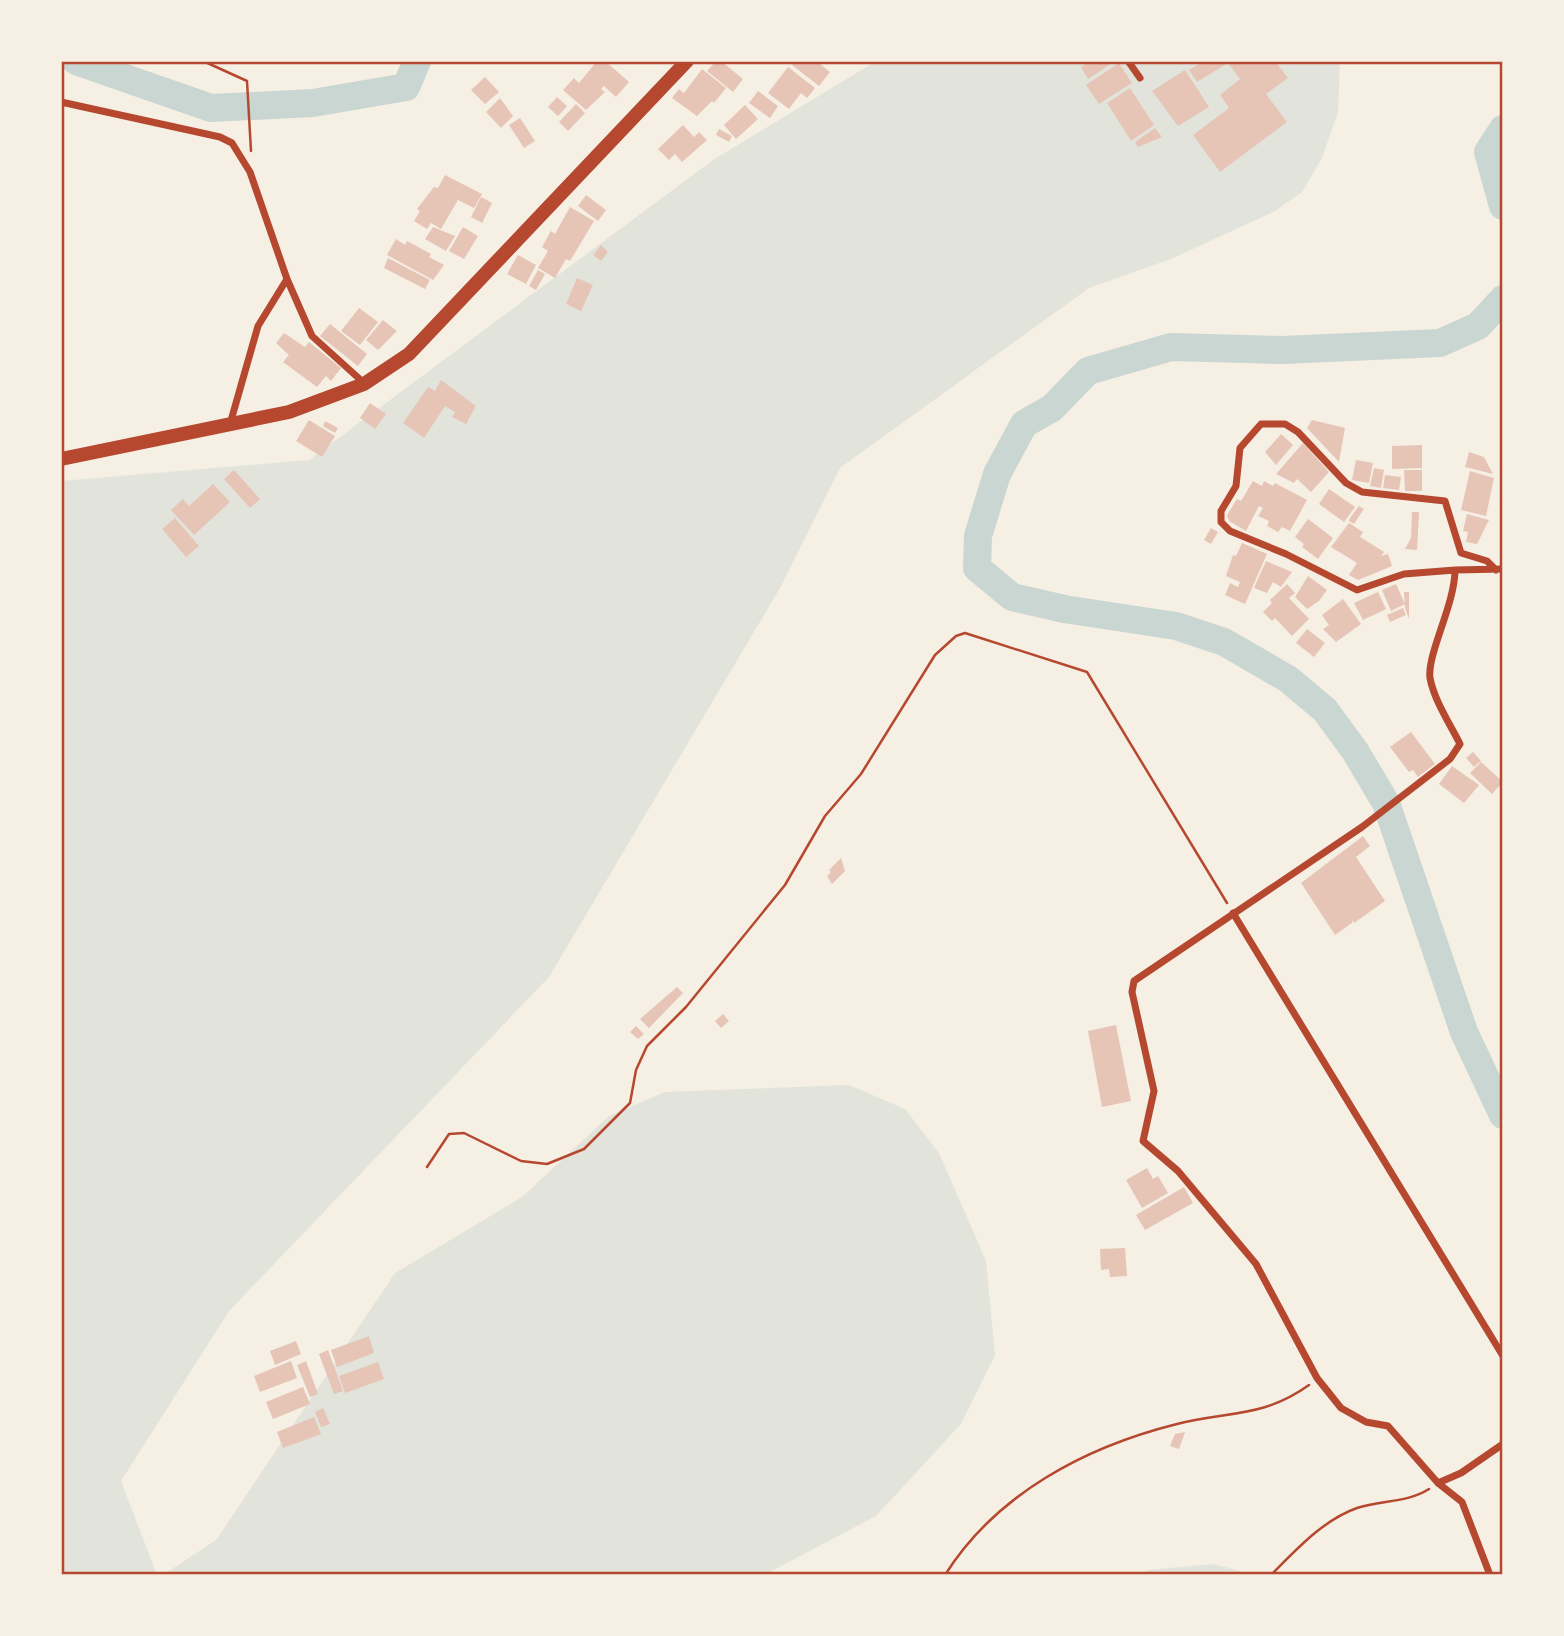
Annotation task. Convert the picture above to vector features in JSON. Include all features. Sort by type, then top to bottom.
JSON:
[{"type":"main road","points":[[61,459],[289,412],[364,384],[409,354],[687,61]]},
{"type":"street","points":[[1128,61],[1140,78]]},
{"type":"street","points":[[61,102],[220,137],[232,143],[250,172],[287,279],[312,336],[364,384]]},
{"type":"street","points":[[230,424],[258,326],[287,279]]},
{"type":"street","points":[[1261,424],[1285,424],[1298,432],[1346,483],[1362,492],[1445,501],[1461,553],[1487,561],[1499,570],[1404,574],[1357,590],[1286,554],[1230,531],[1221,522],[1222,511],[1236,486],[1240,448],[1261,424]]},
{"type":"street","points":[[1455,570],[1455,586],[1431,663],[1430,677],[1460,744],[1450,759],[1362,827],[1135,981],[1133,1007],[1154,1091],[1143,1141],[1178,1171],[1256,1264],[1317,1378],[1341,1409],[1366,1422],[1388,1426],[1438,1483],[1462,1502],[1490,1575]]},
{"type":"street","points":[[1233,913],[1503,1356]]},
{"type":"street","points":[[1438,1483],[1461,1473],[1503,1444]]},
{"type":"path","points":[[203,61],[247,81],[252,142],[250,172]]},
{"type":"path","points":[[427,1167],[449,1134],[464,1133],[521,1161],[547,1164],[584,1149],[630,1103],[636,1070],[647,1046],[686,1007],[785,885],[825,816],[861,774],[935,655],[956,636],[965,633],[1087,672],[1233,913]]},
{"type":"path","points":[[945,1575],[964,1545],[1021,1492],[1046,1475],[1108,1447],[1177,1424],[1260,1410],[1285,1402],[1317,1378]]},
{"type":"path","points":[[1271,1575],[1312,1535],[1356,1508],[1418,1497],[1438,1483]]},
{"type":"shaded area","points":[[876,61],[1340,61],[1338,112],[1322,158],[1302,192],[1275,211],[1171,259],[1089,288],[840,468],[780,588],[549,977],[229,1311],[121,1481],[157,1575],[61,1575],[61,481],[309,460],[713,160]]},
{"type":"shaded area","points":[[849,1085],[905,1109],[939,1153],[986,1261],[995,1355],[961,1424],[876,1516],[764,1575],[163,1575],[216,1540],[395,1273],[522,1197],[609,1116],[665,1092]]},
{"type":"shaded area","points":[[1213,1564],[1256,1575],[1141,1575],[1148,1570]]},
{"type":"building","points":[[597,61],[605,61],[629,82],[616,97],[604,86],[601,89],[605,92],[586,110],[563,90],[574,78],[579,83]]},
{"type":"building","points":[[716,61],[721,61],[743,79],[733,92],[707,71]]},
{"type":"building","points":[[795,61],[816,61],[830,72],[819,86],[792,65]]},
{"type":"building","points":[[1090,61],[1106,61],[1109,65],[1088,79],[1081,67]]},
{"type":"building","points":[[1204,61],[1275,61],[1288,78],[1266,94],[1287,122],[1220,172],[1193,135],[1229,108],[1220,95],[1240,79],[1228,63],[1197,82],[1189,70]]},
{"type":"building","points":[[1119,63],[1132,83],[1099,104],[1086,85]]},
{"type":"building","points":[[788,67],[815,88],[807,98],[801,93],[789,109],[768,93]]},
{"type":"building","points":[[702,69],[726,88],[714,103],[712,101],[697,116],[672,98],[679,89],[684,93]]},
{"type":"building","points":[[1185,70],[1209,107],[1178,126],[1152,91]]},
{"type":"building","points":[[485,77],[499,92],[485,104],[471,90]]},
{"type":"building","points":[[1130,88],[1154,125],[1131,141],[1107,103]]},
{"type":"building","points":[[758,91],[778,106],[770,118],[749,103]]},
{"type":"building","points":[[557,97],[567,106],[558,116],[548,107]]},
{"type":"building","points":[[500,98],[513,116],[501,128],[486,112]]},
{"type":"building","points":[[576,104],[585,113],[568,131],[559,122]]},
{"type":"building","points":[[745,105],[758,119],[736,139],[724,125]]},
{"type":"building","points":[[520,118],[535,141],[524,148],[509,125]]},
{"type":"building","points":[[683,125],[694,137],[699,132],[707,140],[682,162],[675,154],[669,160],[658,149]]},
{"type":"building","points":[[1155,128],[1162,137],[1138,147],[1135,142]]},
{"type":"building","points":[[719,129],[732,136],[729,142],[716,135]]},
{"type":"building","points":[[445,175],[482,194],[474,208],[458,200],[441,229],[431,223],[427,229],[414,221],[420,211],[417,209],[434,187],[438,188]]},
{"type":"building","points":[[586,195],[606,210],[598,221],[578,206]]},
{"type":"building","points":[[481,197],[492,203],[482,223],[471,217]]},
{"type":"building","points":[[570,207],[594,221],[570,261],[566,259],[555,278],[538,268],[548,251],[542,247],[551,231],[555,234]]},
{"type":"building","points":[[433,227],[455,236],[446,251],[425,239]]},
{"type":"building","points":[[463,227],[478,236],[464,259],[449,251]]},
{"type":"building","points":[[396,239],[405,245],[407,241],[431,254],[429,257],[444,265],[433,280],[387,255]]},
{"type":"building","points":[[601,245],[608,252],[601,261],[593,255]]},
{"type":"building","points":[[518,255],[536,265],[526,284],[507,274]]},
{"type":"building","points":[[388,258],[430,280],[425,289],[384,268]]},
{"type":"building","points":[[538,270],[545,274],[536,290],[529,286]]},
{"type":"building","points":[[577,278],[593,285],[581,311],[566,304]]},
{"type":"building","points":[[359,308],[378,322],[360,345],[341,331]]},
{"type":"building","points":[[383,320],[397,331],[378,350],[366,340]]},
{"type":"building","points":[[330,324],[367,354],[358,366],[320,336]]},
{"type":"building","points":[[284,333],[305,347],[309,342],[341,368],[331,381],[326,376],[317,387],[283,362],[289,355],[276,343]]},
{"type":"building","points":[[441,380],[476,406],[466,424],[452,417],[455,412],[445,406],[424,438],[403,423],[428,387],[435,391]]},
{"type":"building","points":[[370,403],[386,414],[375,429],[360,418]]},
{"type":"building","points":[[309,420],[335,436],[322,457],[296,441]]},
{"type":"building","points":[[1312,420],[1345,428],[1339,462],[1307,428]]},
{"type":"building","points":[[325,421],[338,428],[335,433],[323,426]]},
{"type":"building","points":[[1281,434],[1293,445],[1276,465],[1265,452]]},
{"type":"building","points":[[1303,443],[1329,472],[1311,492],[1297,479],[1294,483],[1276,474]]},
{"type":"building","points":[[1422,445],[1422,468],[1392,469],[1392,446]]},
{"type":"building","points":[[1469,452],[1484,457],[1493,474],[1465,467]]},
{"type":"building","points":[[1356,460],[1373,463],[1369,483],[1352,480]]},
{"type":"building","points":[[1374,468],[1384,470],[1381,488],[1370,486]]},
{"type":"building","points":[[234,470],[260,499],[250,508],[224,479]]},
{"type":"building","points":[[1404,470],[1422,470],[1422,491],[1405,491]]},
{"type":"building","points":[[1470,471],[1494,478],[1486,516],[1461,510]]},
{"type":"building","points":[[1385,475],[1401,477],[1399,490],[1383,488]]},
{"type":"building","points":[[1253,481],[1262,486],[1264,481],[1273,486],[1275,483],[1307,500],[1290,531],[1282,527],[1278,532],[1267,526],[1269,521],[1258,516],[1263,508],[1259,506],[1246,531],[1229,521],[1227,515],[1237,499],[1241,501]]},
{"type":"building","points":[[213,484],[230,502],[194,535],[171,510],[183,499],[189,506]]},
{"type":"building","points":[[1329,489],[1355,507],[1344,522],[1319,504]]},
{"type":"building","points":[[1359,506],[1364,509],[1354,524],[1349,521]]},
{"type":"building","points":[[1412,512],[1419,512],[1417,550],[1405,549],[1411,538]]},
{"type":"building","points":[[1467,514],[1489,520],[1477,544],[1466,542],[1468,532],[1463,531]]},
{"type":"building","points":[[175,518],[199,546],[186,557],[162,529]]},
{"type":"building","points":[[1308,519],[1333,538],[1318,559],[1302,547],[1304,544],[1295,537]]},
{"type":"building","points":[[1349,523],[1363,532],[1360,537],[1384,552],[1381,556],[1388,554],[1392,566],[1358,580],[1349,575],[1357,563],[1331,547]]},
{"type":"building","points":[[1211,528],[1218,532],[1211,544],[1204,540]]},
{"type":"building","points":[[1242,543],[1267,554],[1245,604],[1225,595],[1230,583],[1238,587],[1240,582],[1226,576],[1233,555],[1236,556]]},
{"type":"building","points":[[1266,561],[1292,572],[1281,587],[1273,582],[1267,593],[1254,588]]},
{"type":"building","points":[[1308,576],[1327,590],[1319,601],[1307,609],[1295,597]]},
{"type":"building","points":[[1287,584],[1295,593],[1289,598],[1309,619],[1292,636],[1275,618],[1272,621],[1263,612],[1272,603],[1270,600]]},
{"type":"building","points":[[1396,584],[1405,604],[1391,611],[1382,590]]},
{"type":"building","points":[[1378,592],[1386,609],[1363,620],[1354,603]]},
{"type":"building","points":[[1404,592],[1409,592],[1409,619],[1405,608]]},
{"type":"building","points":[[1343,599],[1361,624],[1336,642],[1323,629],[1329,625],[1322,615]]},
{"type":"building","points":[[1403,608],[1406,615],[1390,622],[1387,615]]},
{"type":"building","points":[[1307,629],[1325,643],[1314,657],[1296,643]]},
{"type":"building","points":[[1411,732],[1435,764],[1418,777],[1413,770],[1409,772],[1390,747]]},
{"type":"building","points":[[1473,752],[1481,761],[1474,767],[1466,758]]},
{"type":"building","points":[[1481,762],[1503,782],[1492,794],[1470,773]]},
{"type":"building","points":[[1452,766],[1479,785],[1464,803],[1439,784]]},
{"type":"building","points":[[1363,836],[1370,846],[1356,857],[1385,901],[1354,923],[1352,920],[1352,923],[1335,935],[1301,883]]},
{"type":"building","points":[[841,858],[845,871],[832,884],[827,876],[831,872],[829,870]]},
{"type":"building","points":[[677,987],[683,993],[649,1028],[640,1019]]},
{"type":"building","points":[[723,1014],[729,1021],[721,1028],[715,1021]]},
{"type":"building","points":[[1116,1025],[1131,1101],[1102,1107],[1088,1031]]},
{"type":"building","points":[[636,1026],[644,1034],[638,1039],[630,1032]]},
{"type":"building","points":[[1147,1168],[1153,1179],[1158,1176],[1168,1193],[1142,1208],[1126,1180]]},
{"type":"building","points":[[1184,1187],[1193,1203],[1145,1230],[1136,1215]]},
{"type":"building","points":[[1125,1248],[1127,1276],[1110,1277],[1109,1269],[1101,1270],[1100,1249]]},
{"type":"building","points":[[369,1336],[374,1353],[337,1367],[331,1350]]},
{"type":"building","points":[[296,1341],[301,1354],[275,1365],[270,1351]]},
{"type":"building","points":[[328,1350],[343,1391],[334,1394],[319,1354]]},
{"type":"building","points":[[291,1361],[297,1378],[260,1392],[254,1376]]},
{"type":"building","points":[[306,1361],[318,1394],[310,1397],[297,1365]]},
{"type":"building","points":[[378,1362],[384,1379],[345,1393],[339,1376]]},
{"type":"building","points":[[303,1387],[310,1404],[273,1419],[266,1402]]},
{"type":"building","points":[[323,1408],[330,1424],[321,1427],[315,1412]]},
{"type":"building","points":[[314,1417],[321,1434],[283,1448],[277,1432]]},
{"type":"building","points":[[1185,1432],[1179,1449],[1170,1446],[1175,1434]]},
{"type":"waterway","points":[[76,61],[211,108],[313,103],[406,87],[417,61]]},
{"type":"waterway","points":[[1503,129],[1488,152],[1503,206]]},
{"type":"waterway","points":[[1503,299],[1478,326],[1440,343],[1283,350],[1171,347],[1088,371],[1052,408],[1024,424],[997,474],[978,536],[977,568],[1012,597],[1064,609],[1176,626],[1224,642],[1288,679],[1325,710],[1355,751],[1386,803],[1464,1032],[1503,1115]]}]
